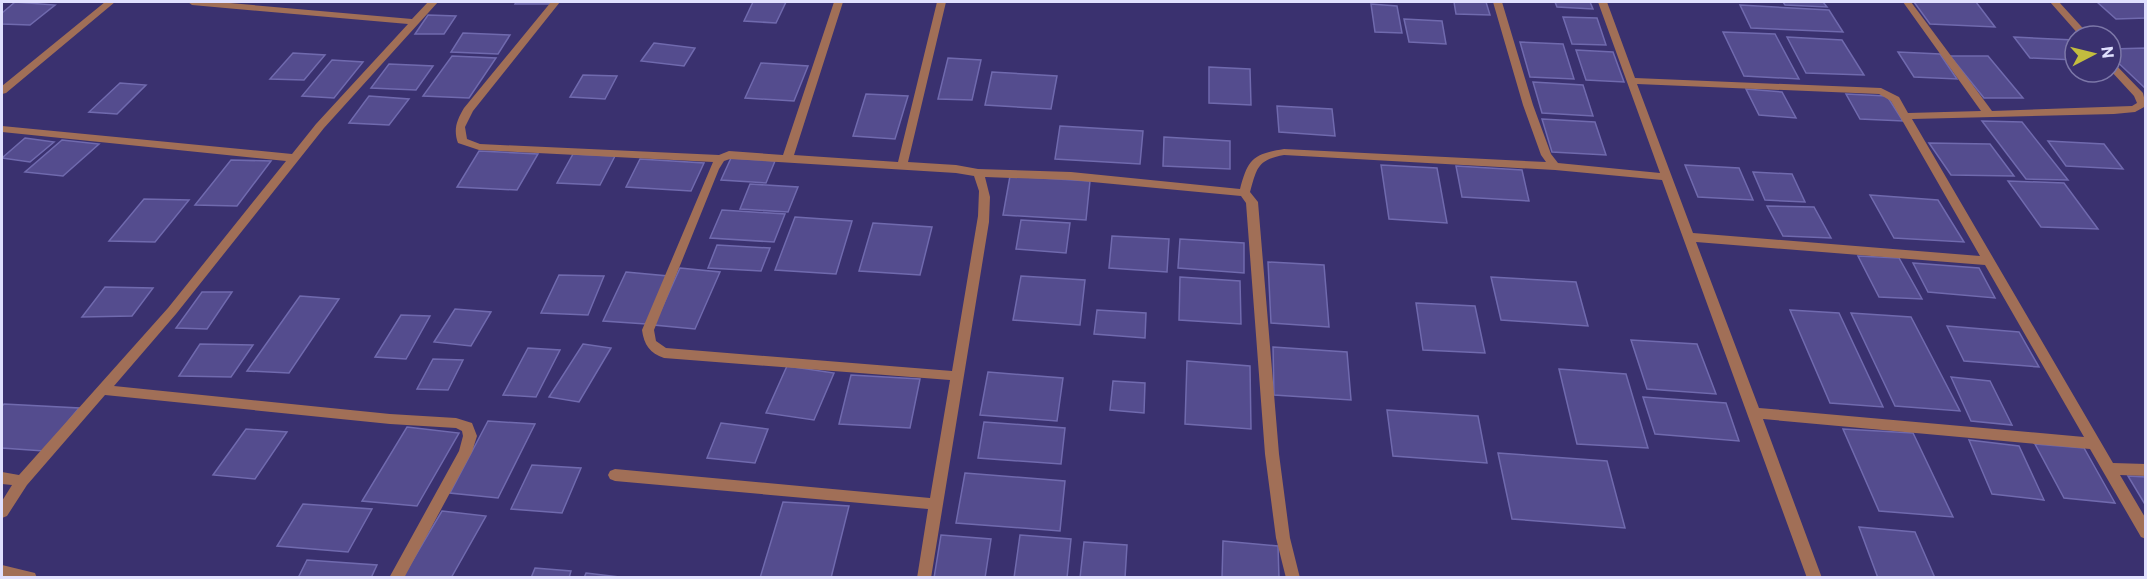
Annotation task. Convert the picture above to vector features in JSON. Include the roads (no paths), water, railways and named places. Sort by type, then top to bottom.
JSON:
[{"type":"street","points":[[2,92],[110,2]]},
{"type":"street","points":[[192,2],[415,22]]},
{"type":"street","points":[[2,512],[22,482],[172,311],[320,126],[434,2]]},
{"type":"street","points":[[555,2],[468,110],[460,127],[462,141],[479,147],[720,159],[729,155],[956,169],[978,173],[1071,176],[1244,194],[1251,202],[1272,454],[1283,538],[1293,578]]},
{"type":"street","points":[[787,159],[838,2]]},
{"type":"street","points":[[902,166],[942,2]]},
{"type":"street","points":[[1497,2],[1528,105],[1546,155],[1555,166]]},
{"type":"street","points":[[1602,2],[1815,578]]},
{"type":"street","points":[[1907,2],[1989,114]]},
{"type":"street","points":[[2054,2],[2074,24]]},
{"type":"street","points":[[1904,116],[2135,109],[2142,104],[2139,95],[2123,77]]},
{"type":"street","points":[[1630,81],[1881,91],[1895,99],[1986,261],[2145,533]]},
{"type":"street","points":[[2,129],[294,158]]},
{"type":"street","points":[[1244,194],[1254,162],[1264,155],[1284,152],[1555,166],[1666,177]]},
{"type":"street","points":[[720,159],[648,330],[650,343],[655,349],[664,353],[957,376]]},
{"type":"street","points":[[924,578],[986,198],[978,173]]},
{"type":"street","points":[[1688,237],[1986,261]]},
{"type":"street","points":[[103,390],[390,420],[456,423],[467,426],[470,436],[465,452],[396,578]]},
{"type":"street","points":[[1754,413],[2095,444]]},
{"type":"street","points":[[2109,469],[2145,470]]},
{"type":"street","points":[[615,475],[936,504]]},
{"type":"street","points":[[2,478],[22,482]]},
{"type":"street","points":[[2,572],[30,578]]}]
